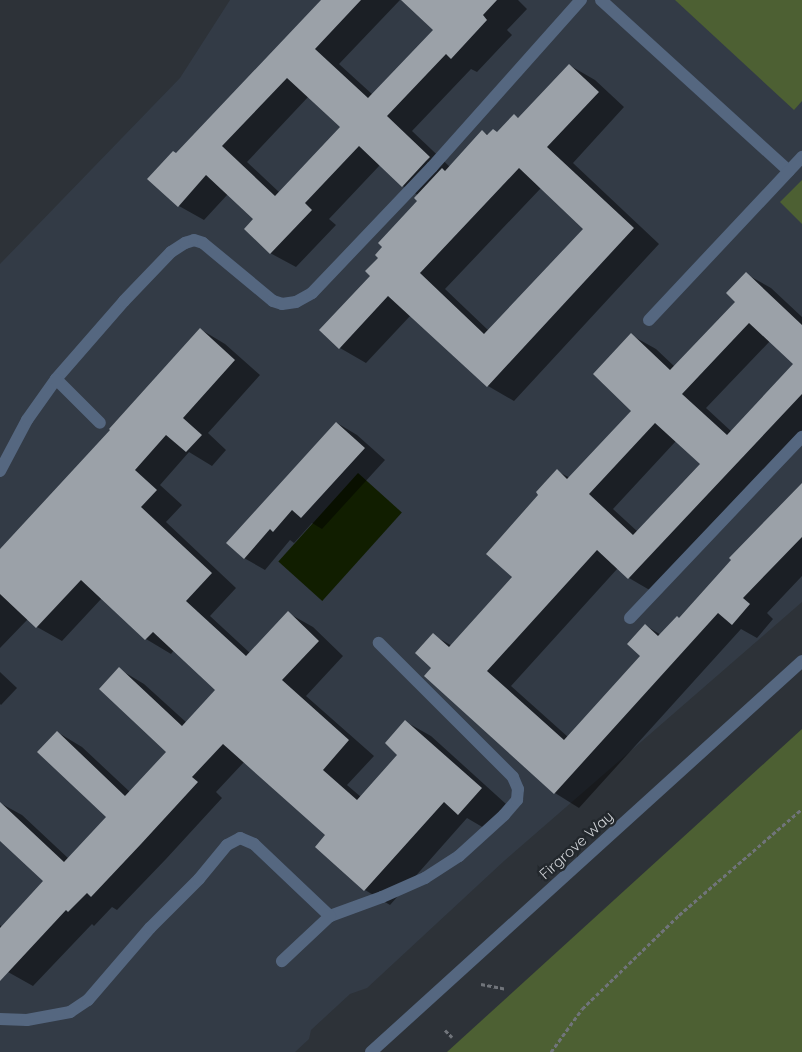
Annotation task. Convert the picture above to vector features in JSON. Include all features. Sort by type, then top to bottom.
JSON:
[{"type":"street","points":[[0,471],[27,420],[56,378],[136,288],[171,252],[185,243],[194,240],[203,243],[273,301],[282,304],[296,302],[312,293],[432,167],[581,0]]},
{"type":"street","points":[[601,0],[789,171]]},
{"type":"street","points":[[648,320],[754,211],[802,157]]},
{"type":"street","points":[[56,378],[100,423]]},
{"type":"street","points":[[630,618],[802,437]]},
{"type":"street","points":[[282,961],[330,916],[426,878],[459,856],[504,815],[517,800],[518,789],[513,777],[379,643]]},
{"type":"street","name":"Firgrove Way","points":[[371,1052],[802,661]]},
{"type":"street","points":[[0,1019],[27,1020],[70,1012],[88,1000],[150,928],[199,879],[227,845],[240,838],[254,844],[330,916]]},
{"type":"path","points":[[550,1052],[582,1009],[665,928],[802,809]]},
{"type":"path","points":[[481,984],[506,988]]},
{"type":"path","points":[[445,1030],[452,1037]]},
{"type":"shaded area","points":[[230,0],[802,0],[802,602],[504,861],[367,988],[350,994],[311,1030],[309,1039],[295,1052],[0,1052],[0,264],[180,78]]},
{"type":"shaded area","points":[[675,0],[802,0],[802,101],[794,110]]},
{"type":"shaded area","points":[[802,180],[802,224],[780,202]]},
{"type":"shaded area","points":[[358,473],[402,512],[322,601],[278,561]]},
{"type":"shaded area","points":[[802,729],[802,1052],[447,1052]]},
{"type":"building","points":[[321,0],[361,0],[315,49],[368,98],[433,30],[401,0],[497,0],[483,15],[487,20],[451,59],[446,54],[387,116],[430,157],[402,187],[359,146],[305,203],[312,210],[270,254],[244,229],[253,219],[206,175],[178,207],[147,179],[173,151],[176,153]],"holes":[[[287,78],[340,127],[275,196],[222,146]]]},
{"type":"building","points":[[569,64],[599,92],[547,147],[634,228],[487,387],[388,296],[339,349],[319,330],[370,276],[365,271],[378,258],[375,255],[382,247],[378,243],[417,201],[414,198],[442,168],[445,171],[482,130],[487,135],[493,129],[497,132],[514,114],[518,118]],"holes":[[[519,168],[583,229],[484,334],[420,273]]]},
{"type":"building","points":[[746,272],[802,325],[802,394],[628,579],[597,550],[487,671],[564,740],[640,656],[627,644],[645,624],[658,636],[677,616],[679,618],[731,560],[729,558],[802,483],[802,537],[743,598],[750,604],[732,625],[718,613],[554,794],[424,676],[431,668],[415,653],[433,633],[449,647],[512,577],[486,554],[538,495],[536,492],[557,469],[567,479],[631,411],[593,374],[631,333],[670,370],[735,302],[726,293]],"holes":[[[749,323],[793,364],[727,435],[682,394]],[[655,423],[700,464],[633,535],[589,494]]]},
{"type":"building","points":[[200,328],[235,360],[183,418],[202,435],[186,452],[166,435],[135,470],[157,490],[141,507],[212,573],[186,601],[246,656],[288,611],[319,641],[282,680],[349,740],[323,770],[357,800],[397,755],[385,743],[405,720],[482,788],[458,815],[444,802],[364,891],[315,847],[325,835],[223,744],[192,777],[198,782],[141,844],[91,897],[87,893],[68,912],[66,910],[0,981],[0,928],[43,881],[0,841],[0,802],[64,862],[106,817],[37,752],[57,731],[125,796],[166,752],[99,689],[119,667],[182,726],[215,690],[153,632],[145,640],[81,580],[36,628],[0,594],[0,549],[110,430]]},
{"type":"building","points":[[336,422],[365,448],[301,518],[292,510],[273,532],[270,529],[244,559],[226,543]]}]
